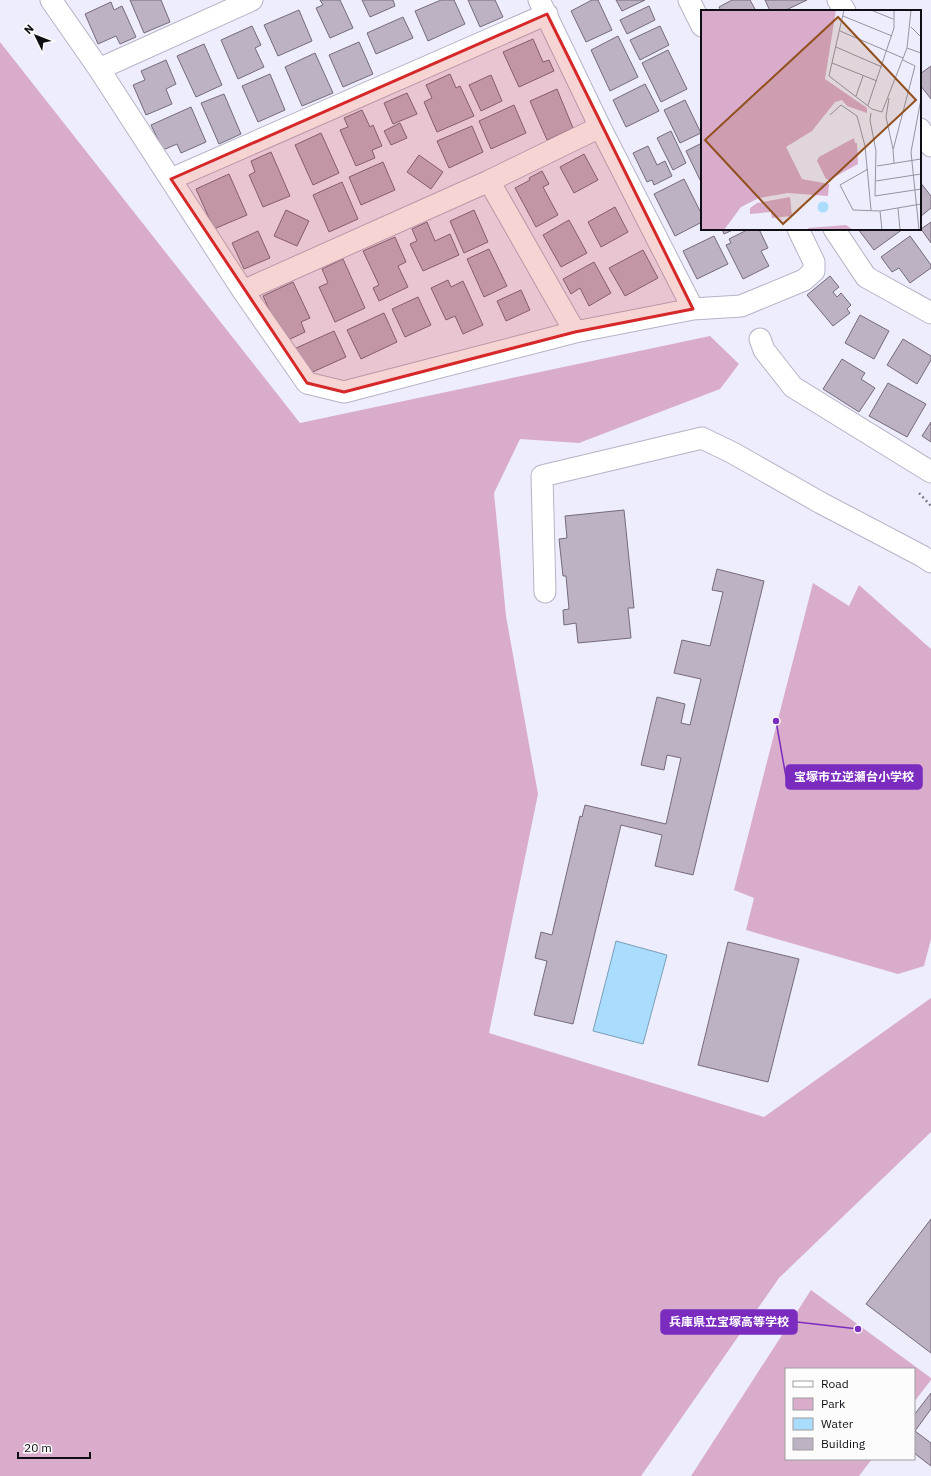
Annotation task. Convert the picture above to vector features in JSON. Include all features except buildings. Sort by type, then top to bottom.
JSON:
[{"type":"street","points":[[51,0],[99,69],[243,291],[307,383],[344,392],[575,332],[693,309],[741,306],[804,280],[814,271],[814,262],[798,230]]},
{"type":"street","points":[[99,69],[252,0]]},
{"type":"street","points":[[689,0],[701,24]]},
{"type":"street","points":[[838,0],[844,10]]},
{"type":"street","points":[[171,180],[543,7],[600,127],[693,309]]},
{"type":"street","points":[[243,291],[489,180],[600,127]]},
{"type":"street","points":[[921,131],[931,146]]},
{"type":"street","points":[[489,180],[575,332]]},
{"type":"street","points":[[835,230],[866,277],[931,313]]},
{"type":"street","points":[[760,339],[764,350],[793,387],[931,472]]},
{"type":"street","points":[[545,592],[542,476],[702,438],[733,453],[821,503],[931,562]]},
{"type":"highlighted area","points":[[547,14],[693,309],[575,332],[344,392],[307,383],[171,179]]},
{"type":"green space","points":[[0,42],[300,423],[710,336],[739,364],[720,389],[579,443],[520,439],[494,493],[506,616],[538,794],[489,1033],[764,1117],[931,998],[931,1132],[779,1278],[641,1476],[0,1476]]},
{"type":"green space","points":[[813,583],[849,606],[859,585],[931,649],[931,939],[924,966],[898,974],[746,930],[754,898],[734,890]]},
{"type":"green space","points":[[811,1290],[931,1378],[915,1401],[915,1368],[785,1368],[785,1460],[871,1460],[859,1476],[691,1476]]},
{"type":"water","points":[[616,941],[667,955],[643,1044],[593,1031]]},
{"type":"place","name":"宝塚市立逆瀬台小学校","points":[[776,721]]},
{"type":"place","name":"兵庫県立宝塚高等学校","points":[[858,1329]]}]
